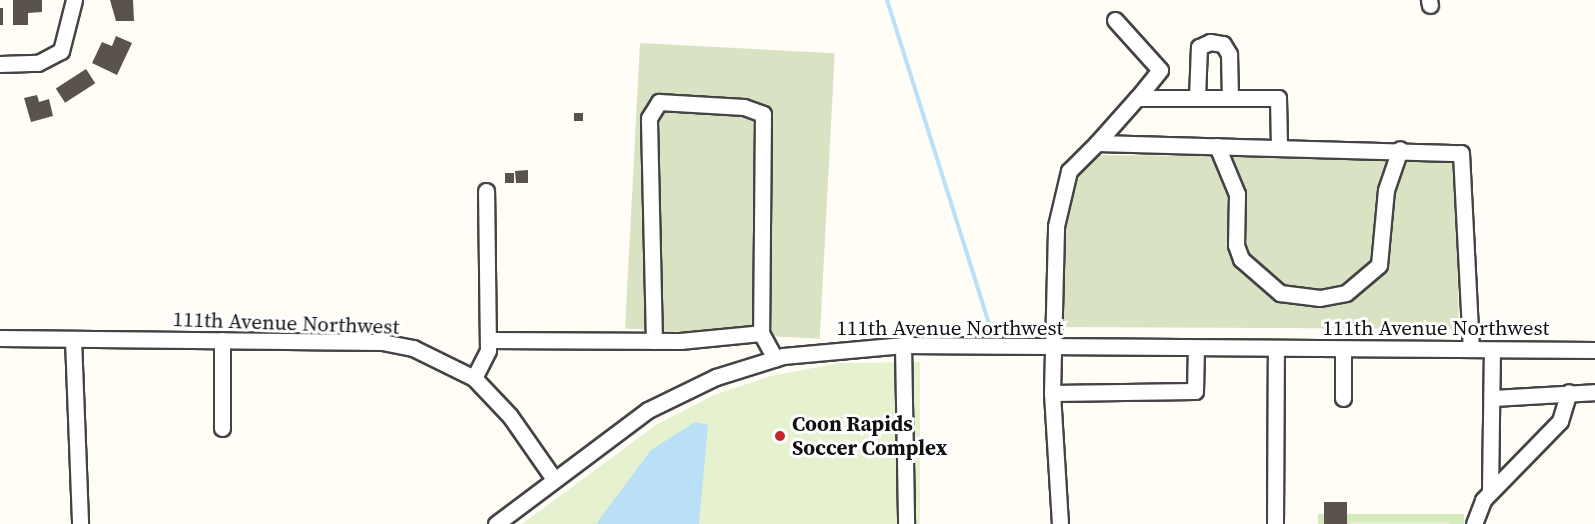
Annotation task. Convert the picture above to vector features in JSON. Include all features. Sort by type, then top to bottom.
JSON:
[{"type":"street","points":[[0,64],[38,63],[61,51],[72,24],[74,0]]},
{"type":"street","points":[[1060,524],[1052,393],[1056,226],[1062,192],[1069,171],[1160,70],[1115,21]]},
{"type":"street","points":[[1197,98],[1199,46],[1210,42],[1223,44],[1229,54],[1230,98]]},
{"type":"street","points":[[1137,98],[1278,98],[1279,147]]},
{"type":"street","points":[[654,341],[649,118],[659,102],[744,107],[763,114],[761,333],[775,358]]},
{"type":"street","points":[[1096,143],[1400,149],[1461,153],[1471,349]]},
{"type":"street","points":[[1217,146],[1238,194],[1236,245],[1241,259],[1280,294],[1320,298],[1346,293],[1379,265],[1386,190],[1400,149]]},
{"type":"street","points":[[474,378],[488,340],[486,191]]},
{"type":"street","points":[[488,340],[654,341],[761,333]]},
{"type":"street","name":"111th Avenue Northwest","points":[[0,338],[382,342],[438,357],[474,378],[510,416],[554,479],[658,405],[775,358],[903,345],[1054,348],[1595,350]]},
{"type":"street","points":[[73,339],[80,524]]},
{"type":"street","points":[[222,340],[222,428]]},
{"type":"street","points":[[903,345],[906,524]]},
{"type":"street","points":[[1052,393],[1195,392],[1196,348]]},
{"type":"street","points":[[1275,348],[1275,524]]},
{"type":"street","points":[[1343,349],[1344,398]]},
{"type":"street","points":[[1490,491],[1492,350]]},
{"type":"street","points":[[1474,524],[1490,491],[1560,421],[1569,392]]},
{"type":"street","points":[[1492,398],[1595,392]]},
{"type":"street","points":[[496,524],[554,479]]},
{"type":"green space","points":[[640,43],[835,53],[820,339],[625,329]]},
{"type":"green space","points":[[1093,155],[1450,158],[1455,172],[1459,329],[1061,327],[1066,205],[1082,166]]},
{"type":"green space","name":"Coon Rapids Soccer Complex","points":[[920,362],[920,524],[522,524],[656,425],[714,395],[771,376],[839,363]]},
{"type":"green space","points":[[1318,514],[1464,514],[1464,524],[1318,524]]},
{"type":"green space","points":[[1350,522],[1450,522],[1450,524],[1350,524]]},
{"type":"water","points":[[695,422],[708,425],[699,524],[596,524],[651,450]]},
{"type":"building","points":[[13,0],[42,0],[42,12],[28,13],[28,25],[13,25]]},
{"type":"building","points":[[110,0],[133,0],[134,21],[116,21]]},
{"type":"building","points":[[0,8],[3,8],[3,25],[0,25]]},
{"type":"building","points":[[116,36],[132,43],[117,75],[92,63],[102,42],[112,46]]},
{"type":"building","points":[[86,69],[95,83],[65,103],[56,89]]},
{"type":"building","points":[[37,95],[39,102],[49,99],[53,116],[31,122],[24,98]]},
{"type":"building","points":[[574,113],[583,113],[583,121],[574,121]]},
{"type":"building","points":[[528,170],[528,183],[516,183],[515,171]]},
{"type":"building","points":[[505,173],[514,173],[514,183],[505,183]]},
{"type":"building","points":[[1324,502],[1347,502],[1347,524],[1324,524]]},
{"type":"waterway","points":[[887,0],[988,321]]},
{"type":"place","name":"Coon Rapids Soccer Complex","points":[[780,436]]}]
